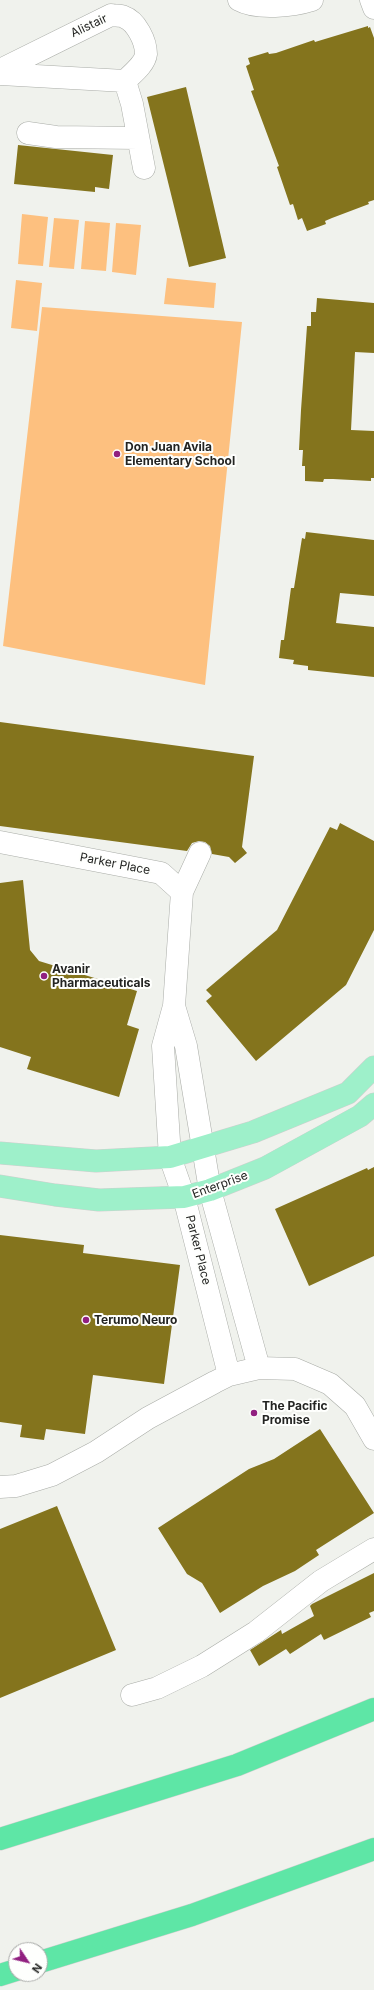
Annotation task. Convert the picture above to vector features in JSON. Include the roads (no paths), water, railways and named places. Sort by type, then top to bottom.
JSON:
[{"type":"highway","points":[[0,1839],[237,1765],[374,1709]]},
{"type":"highway","points":[[48,1960],[192,1915],[374,1849]]},
{"type":"main road","points":[[0,1153],[96,1161],[170,1157],[253,1132],[348,1093],[374,1067]]},
{"type":"main road","name":"Enterprise","points":[[0,1186],[98,1200],[184,1197],[210,1190],[265,1168],[360,1116],[374,1104]]},
{"type":"street","points":[[239,0],[256,5],[296,5],[312,0]]},
{"type":"street","points":[[371,0],[374,8]]},
{"type":"street","name":"Alistair","points":[[0,70],[111,15],[125,17],[142,34],[146,54],[140,66],[125,81]]},
{"type":"street","points":[[0,74],[125,81],[144,168]]},
{"type":"street","points":[[28,133],[56,137],[138,138]]},
{"type":"street","name":"Parker Place","points":[[0,842],[161,873],[182,892],[174,1006],[162,1046],[170,1157],[184,1197],[229,1375]]},
{"type":"street","points":[[182,892],[200,853]]},
{"type":"street","name":"Parker Place","points":[[174,1006],[186,1046],[210,1190],[260,1368]]},
{"type":"street","points":[[0,1487],[16,1486],[52,1475],[96,1452],[148,1418],[229,1375],[260,1368],[295,1370],[330,1384],[355,1406],[374,1439]]},
{"type":"street","points":[[132,1695],[157,1688],[202,1666],[256,1632],[321,1581],[374,1549]]},
{"type":"place","name":"Don Juan Avila Elementary School","points":[[117,454]]},
{"type":"place","name":"Avanir Pharmaceuticals","points":[[44,976]]},
{"type":"place","name":"Terumo Neuro","points":[[86,1320]]},
{"type":"place","name":"The Pacific Promise","points":[[254,1413]]}]
